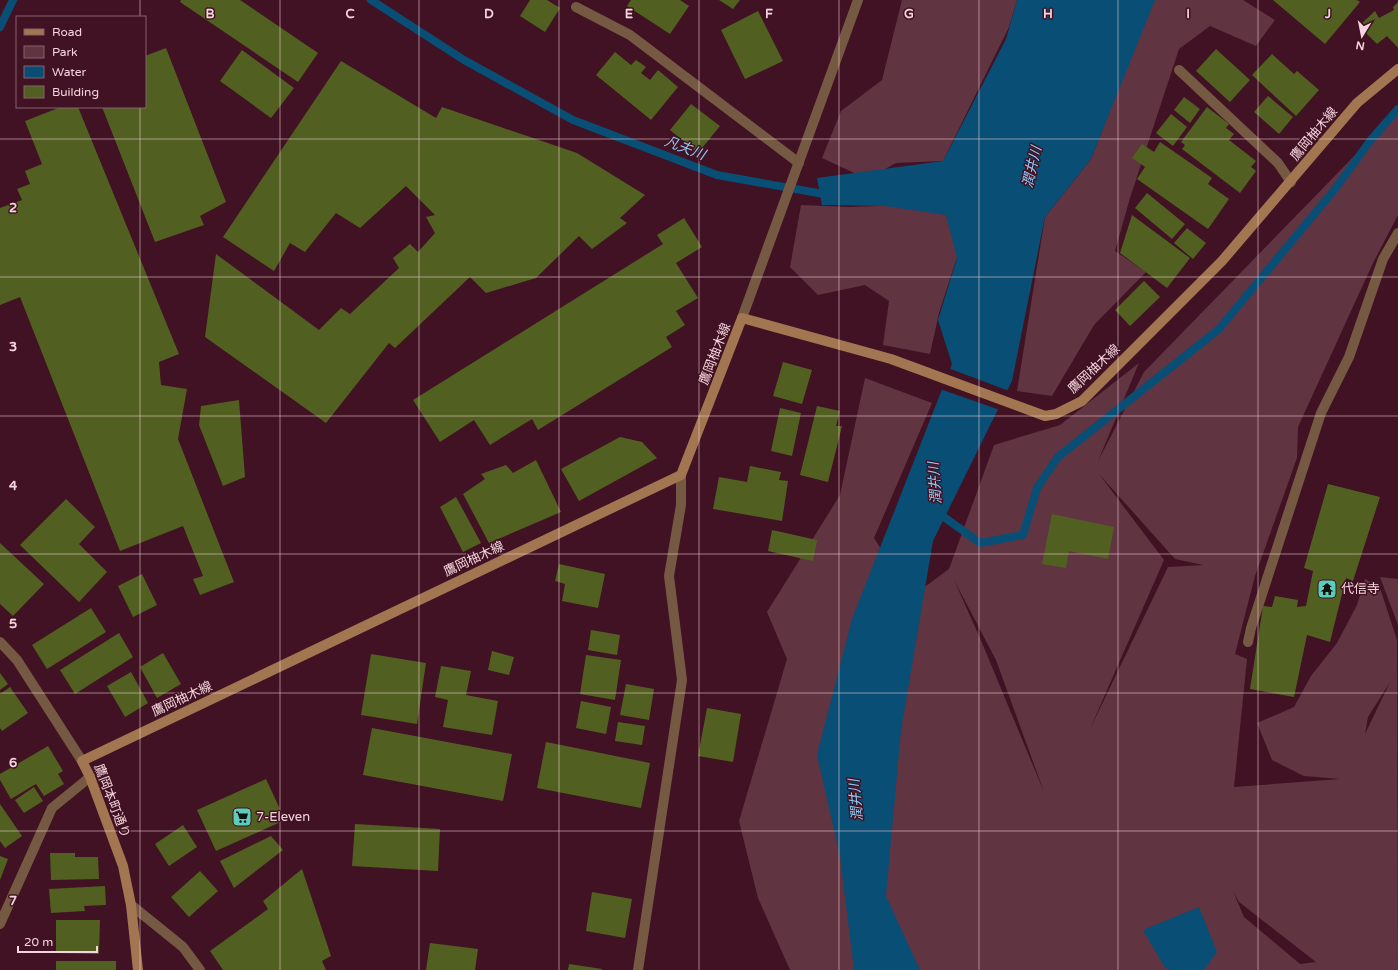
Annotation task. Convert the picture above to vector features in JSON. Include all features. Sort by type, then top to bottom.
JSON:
[{"type":"main road","name":"鷹岡柚木線","points":[[82,761],[681,475],[742,318],[891,359],[1045,416],[1056,414],[1082,401],[1222,262],[1357,103],[1398,69]]},
{"type":"main road","name":"鷹岡本町通り","points":[[82,761],[90,777],[123,866],[131,906],[138,970]]},
{"type":"street","points":[[742,318],[858,0]]},
{"type":"street","points":[[576,7],[630,36],[798,166]]},
{"type":"street","points":[[1179,70],[1278,163],[1291,182]]},
{"type":"street","points":[[1248,642],[1251,628],[1321,412],[1349,357],[1383,259],[1398,233]]},
{"type":"street","points":[[638,970],[682,680],[668,576],[681,505],[681,475]]},
{"type":"street","name":"鷹岡本町通り","points":[[0,642],[17,660],[82,761]]},
{"type":"street","points":[[0,924],[52,808],[90,777]]},
{"type":"street","points":[[131,906],[183,947],[200,970]]},
{"type":"green space","points":[[902,0],[1017,0],[1009,27],[943,161],[896,163],[867,179],[822,158],[841,111],[882,80]]},
{"type":"green space","points":[[1153,0],[1243,0],[1275,20],[1256,46],[1210,26],[1179,49],[1130,198],[1115,251],[1146,272],[1094,325],[1052,396],[1017,391],[1045,217],[1091,159]]},
{"type":"green space","points":[[1398,111],[1398,215],[1373,263],[1298,427],[1297,458],[1255,576],[1235,654],[1247,659],[1234,787],[1340,779],[1304,776],[1272,760],[1257,723],[1294,707],[1311,676],[1337,643],[1357,605],[1365,579],[1380,588],[1397,640],[1398,970],[790,970],[758,898],[739,821],[787,659],[767,612],[840,495],[865,378],[932,403],[874,538],[911,597],[949,569],[994,445],[1060,425],[1139,363],[1098,461],[1144,372]],"holes":[[[1099,474],[1175,559],[1203,565],[1168,567],[1090,729],[1164,560]],[[954,580],[996,660],[1044,792],[980,638]],[[1390,682],[1365,734],[1368,717]],[[1233,891],[1239,902],[1316,962],[1300,964],[1244,917]]]},
{"type":"green space","points":[[801,205],[850,207],[905,205],[946,215],[960,248],[939,313],[930,354],[883,345],[889,301],[865,285],[818,295],[790,267]]},
{"type":"green space","points":[[1380,577],[1398,579],[1398,625]]},
{"type":"water","name":"潤井川","points":[[1017,0],[1155,0],[1091,159],[1045,217],[1012,381],[933,541],[901,730],[886,896],[920,970],[854,970],[840,856],[817,755],[852,619],[952,364],[938,320],[957,258],[946,215],[885,206],[822,205],[817,178],[943,161],[1006,39]]},
{"type":"water","points":[[1199,907],[1217,952],[1204,970],[1170,970],[1165,968],[1143,930]]},
{"type":"pier","points":[[948,368],[1009,391],[1000,410],[940,389]]},
{"type":"building","points":[[181,0],[240,0],[318,53],[298,82],[180,2]]},
{"type":"building","points":[[530,0],[547,0],[560,8],[545,32],[520,16]]},
{"type":"building","points":[[631,0],[680,0],[689,6],[670,34],[627,6]]},
{"type":"building","points":[[719,0],[740,0],[733,9]]},
{"type":"building","points":[[1273,0],[1357,0],[1360,2],[1325,44]]},
{"type":"building","points":[[1398,2],[1398,48],[1387,36],[1377,44],[1359,26],[1375,11],[1379,18],[1394,10],[1393,7]]},
{"type":"building","points":[[758,11],[783,61],[745,79],[721,30]]},
{"type":"building","points":[[166,48],[226,202],[200,216],[204,225],[155,242],[102,108],[146,108],[146,56]]},
{"type":"building","points":[[1216,49],[1250,80],[1230,102],[1196,71]]},
{"type":"building","points":[[242,50],[294,88],[271,118],[220,81]]},
{"type":"building","points":[[615,52],[631,65],[636,60],[646,67],[641,73],[650,80],[658,70],[678,87],[651,120],[596,75]]},
{"type":"building","points":[[1272,54],[1294,74],[1297,71],[1319,90],[1296,116],[1252,75]]},
{"type":"building","points":[[341,61],[436,118],[442,107],[577,153],[645,195],[620,218],[627,223],[592,249],[579,236],[536,278],[486,293],[470,277],[395,348],[389,343],[326,423],[205,337],[216,254],[319,330],[341,308],[350,314],[399,268],[393,258],[410,244],[418,252],[435,233],[426,217],[435,215],[406,186],[360,228],[336,213],[305,252],[290,243],[274,271],[223,237]]},
{"type":"building","points":[[1268,96],[1293,117],[1279,134],[1254,112]]},
{"type":"building","points":[[1184,97],[1200,109],[1190,123],[1174,110]]},
{"type":"building","points":[[691,104],[720,126],[698,153],[670,130]]},
{"type":"building","points":[[1207,107],[1229,124],[1226,128],[1234,134],[1229,140],[1256,161],[1251,167],[1256,171],[1240,193],[1182,149],[1185,145],[1181,142]]},
{"type":"building","points":[[58,108],[78,108],[179,354],[159,362],[161,385],[187,389],[178,439],[234,582],[200,595],[193,579],[203,576],[183,526],[120,551],[20,297],[0,305],[0,208],[22,200],[17,189],[30,184],[25,171],[42,164],[25,121]]},
{"type":"building","points":[[1171,114],[1187,127],[1173,146],[1156,133]]},
{"type":"building","points":[[1160,142],[1212,178],[1208,184],[1229,199],[1208,229],[1137,179],[1145,167],[1132,158],[1142,144],[1154,152]]},
{"type":"building","points":[[1147,193],[1185,224],[1172,239],[1135,208]]},
{"type":"building","points":[[1132,215],[1190,258],[1167,288],[1120,253]]},
{"type":"building","points":[[684,218],[702,247],[676,263],[698,298],[676,311],[685,325],[666,337],[672,347],[538,430],[532,419],[490,445],[474,420],[440,442],[413,400],[663,244],[657,235]]},
{"type":"building","points":[[1187,228],[1206,243],[1193,259],[1174,243]]},
{"type":"building","points":[[1144,281],[1160,297],[1130,326],[1115,310]]},
{"type":"building","points":[[783,362],[812,370],[802,404],[773,396]]},
{"type":"building","points":[[239,400],[245,477],[223,486],[199,425],[201,406]]},
{"type":"building","points":[[817,406],[840,411],[836,426],[842,426],[828,482],[800,475]]},
{"type":"building","points":[[780,408],[801,413],[792,456],[771,451]]},
{"type":"building","points":[[620,437],[642,442],[657,458],[579,501],[561,469]]},
{"type":"building","points":[[536,460],[561,512],[489,543],[463,494],[485,479],[481,474],[506,465],[513,473]]},
{"type":"building","points":[[750,466],[781,472],[779,480],[788,481],[782,521],[713,509],[719,477],[747,482]]},
{"type":"building","name":"代信寺","points":[[1328,484],[1380,497],[1353,581],[1346,578],[1330,642],[1307,635],[1294,697],[1250,689],[1263,606],[1272,607],[1275,596],[1298,600],[1297,607],[1306,606],[1313,571],[1304,568]]},
{"type":"building","points":[[456,497],[481,543],[463,552],[440,507]]},
{"type":"building","points":[[66,499],[95,527],[79,544],[107,572],[79,602],[20,545]]},
{"type":"building","points":[[1052,514],[1114,527],[1108,559],[1069,551],[1066,568],[1042,564]]},
{"type":"building","points":[[772,530],[817,540],[813,561],[768,551]]},
{"type":"building","points":[[0,543],[44,584],[13,616],[0,604]]},
{"type":"building","points":[[559,564],[605,574],[598,608],[562,601],[565,584],[555,581]]},
{"type":"building","points":[[142,574],[157,605],[133,617],[118,586]]},
{"type":"building","points":[[91,608],[106,632],[47,669],[32,645]]},
{"type":"building","points":[[591,630],[620,635],[617,655],[588,650]]},
{"type":"building","points":[[119,633],[133,657],[75,694],[60,670]]},
{"type":"building","points":[[492,651],[514,657],[509,675],[488,670]]},
{"type":"building","points":[[163,653],[181,684],[157,698],[140,667]]},
{"type":"building","points":[[371,654],[426,663],[417,724],[361,715]]},
{"type":"building","points":[[586,655],[621,660],[615,700],[580,694]]},
{"type":"building","points":[[441,666],[471,671],[466,695],[498,701],[492,735],[443,727],[448,700],[435,697]]},
{"type":"building","points":[[131,672],[148,703],[125,717],[107,686]]},
{"type":"building","points":[[0,673],[8,684],[0,690]]},
{"type":"building","points":[[626,684],[654,689],[649,720],[620,715]]},
{"type":"building","points":[[10,687],[28,713],[2,731],[0,728],[0,694]]},
{"type":"building","points":[[581,701],[611,707],[606,734],[576,728]]},
{"type":"building","points":[[707,708],[741,714],[733,762],[698,756]]},
{"type":"building","points":[[618,722],[645,726],[642,745],[615,741]]},
{"type":"building","points":[[372,728],[512,754],[503,801],[363,775]]},
{"type":"building","points":[[546,742],[650,763],[641,808],[537,788]]},
{"type":"building","points":[[48,746],[63,771],[58,774],[64,784],[44,796],[36,784],[11,799],[0,780],[0,774]]},
{"type":"building","points":[[266,779],[285,820],[216,851],[197,810]]},
{"type":"building","points":[[34,787],[43,801],[24,813],[15,800]]},
{"type":"building","points":[[0,804],[22,836],[5,848],[0,841]]},
{"type":"building","points":[[355,824],[440,829],[438,871],[352,866]]},
{"type":"building","points":[[183,825],[197,847],[169,866],[155,844]]},
{"type":"building","points":[[271,836],[283,850],[234,888],[220,861]]},
{"type":"building","points":[[50,853],[75,853],[75,857],[98,857],[99,879],[51,880]]},
{"type":"building","points":[[0,856],[8,859],[0,880]]},
{"type":"building","points":[[302,869],[331,956],[322,961],[326,970],[223,970],[210,951],[268,909],[263,901]]},
{"type":"building","points":[[200,871],[218,891],[189,917],[171,897]]},
{"type":"building","points":[[105,886],[106,905],[84,906],[85,911],[51,913],[49,889]]},
{"type":"building","points":[[592,892],[632,899],[625,938],[586,931]]},
{"type":"building","points":[[56,920],[100,920],[99,954],[56,953]]},
{"type":"building","points":[[430,943],[478,949],[475,970],[426,970]]},
{"type":"building","points":[[56,961],[116,961],[116,970],[56,970]]},
{"type":"building","points":[[569,964],[602,969],[602,970],[568,970]]},
{"type":"waterway","name":"凡夫川","points":[[0,27],[13,0]]},
{"type":"waterway","name":"凡夫川","points":[[371,0],[464,60],[573,120],[717,175],[829,195]]},
{"type":"waterway","points":[[937,512],[980,543],[1023,535],[1037,488],[1058,457],[1219,329],[1335,189],[1370,141],[1398,109]]},
{"type":"place","name":"代信寺","points":[[1327,589]]},
{"type":"place","name":"7-Eleven","points":[[242,817]]}]
